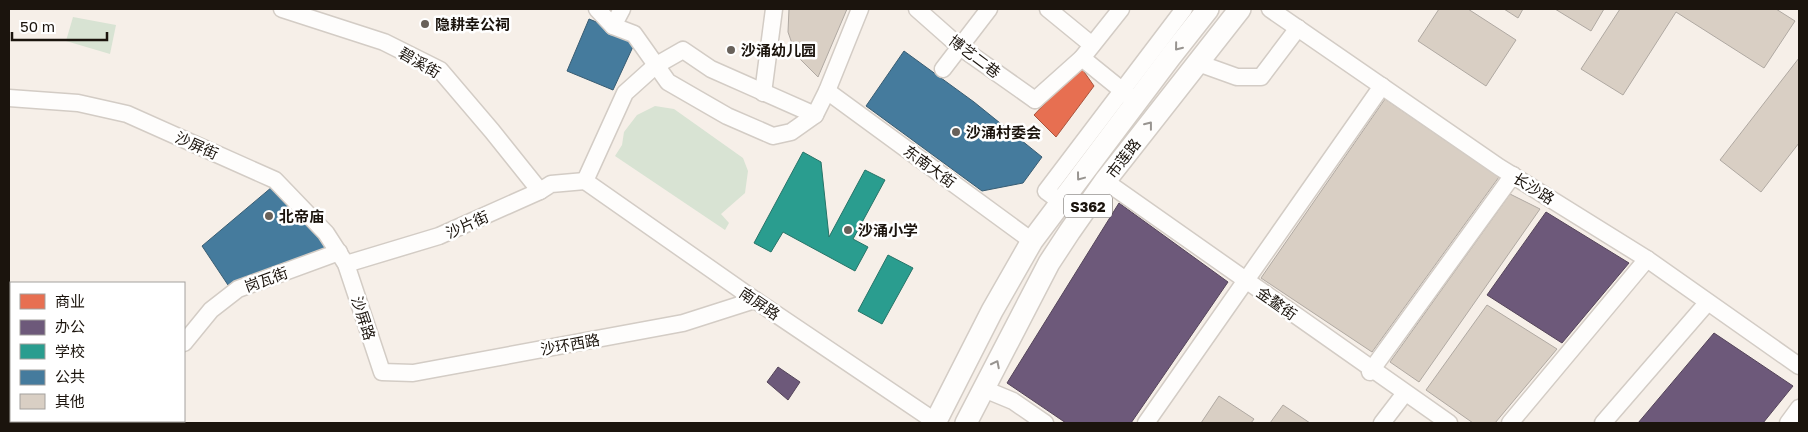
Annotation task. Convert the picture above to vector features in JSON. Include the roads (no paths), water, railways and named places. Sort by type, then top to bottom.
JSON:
[{"type":"main road","name":"市莲路","points":[[936,422],[992,311],[1032,241],[1136,101],[1208,9]]},
{"type":"main road","name":"市莲路","points":[[966,423],[1049,263],[1105,181],[1240,9]]},
{"type":"street","name":"碧溪街","points":[[282,9],[384,42],[440,70],[540,191]]},
{"type":"street","points":[[597,9],[614,26],[634,34],[668,82],[727,116],[773,136],[791,132],[815,115],[827,91],[860,9]]},
{"type":"street","points":[[614,26],[622,9]]},
{"type":"street","points":[[763,93],[774,9]]},
{"type":"street","name":"博艺二巷","points":[[917,9],[960,47],[1035,100],[1087,52]]},
{"type":"street","points":[[943,69],[989,9]]},
{"type":"street","points":[[1048,9],[1087,52],[1136,101]]},
{"type":"street","points":[[1087,52],[1120,9]]},
{"type":"street","points":[[1061,202],[1046,191],[1184,9]]},
{"type":"street","name":"长沙路","points":[[1270,9],[1513,175],[1647,260],[1799,366]]},
{"type":"street","points":[[1198,63],[1237,77],[1261,77],[1298,28]]},
{"type":"street","points":[[585,181],[625,94],[656,66],[683,50],[711,68],[815,115]]},
{"type":"street","points":[[1146,423],[1382,86]]},
{"type":"street","name":"东南大街","points":[[827,91],[1032,241]]},
{"type":"street","name":"沙屏街","points":[[9,98],[78,103],[127,114],[275,180],[326,233],[343,258]]},
{"type":"street","points":[[1370,372],[1513,175]]},
{"type":"street","name":"沙片街","points":[[343,258],[439,236],[540,191],[551,184],[585,181]]},
{"type":"street","name":"南屏路","points":[[585,181],[754,300],[936,422]]},
{"type":"street","name":"金鳌街","points":[[1105,181],[1449,423]]},
{"type":"street","name":"岗瓦街","points":[[185,342],[211,310],[238,289],[343,258]]},
{"type":"street","name":"沙屏路","points":[[343,258],[382,372]]},
{"type":"street","points":[[1510,423],[1647,260]]},
{"type":"street","name":"沙环西路","points":[[382,372],[413,373],[683,323],[754,300]]},
{"type":"street","points":[[1603,423],[1708,303]]},
{"type":"street","points":[[984,389],[1013,401],[1045,423]]},
{"type":"street","points":[[1382,423],[1405,393]]},
{"type":"street","points":[[1788,423],[1799,408]]},
{"type":"place","name":"隐耕幸公祠","points":[[425,24]]},
{"type":"place","name":"沙涌幼儿园","points":[[731,50]]},
{"type":"place","name":"沙涌村委会","points":[[956,132]]},
{"type":"place","name":"北帝庙","points":[[269,216]]},
{"type":"place","name":"沙涌小学","points":[[848,230]]}]
